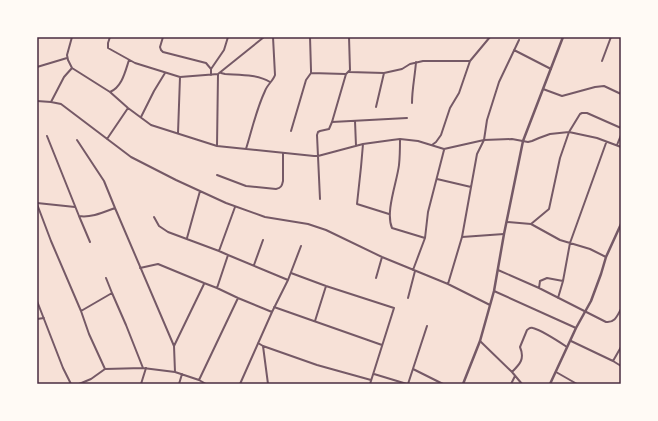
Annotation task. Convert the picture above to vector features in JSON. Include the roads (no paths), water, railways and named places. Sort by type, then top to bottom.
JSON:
[{"type":"street","points":[[72,37],[67,55],[72,68],[110,92],[151,125],[217,146],[318,156],[363,144],[400,139],[418,141],[444,149],[484,140],[512,139],[532,141],[550,134],[569,132],[597,138],[621,147]]},
{"type":"street","points":[[110,37],[108,48],[129,60],[165,73],[180,77],[225,74],[253,77],[270,82]]},
{"type":"street","points":[[163,37],[160,48],[163,52],[206,63],[211,69]]},
{"type":"street","points":[[211,75],[211,69],[224,50],[228,37]]},
{"type":"street","points":[[217,146],[219,74],[264,37]]},
{"type":"street","points":[[246,149],[265,89],[275,75],[273,37]]},
{"type":"street","points":[[291,131],[306,80],[311,73],[310,37]]},
{"type":"street","points":[[349,37],[351,68],[349,72]]},
{"type":"street","points":[[432,145],[441,134],[450,108],[459,93],[470,61],[490,37]]},
{"type":"street","points":[[462,384],[480,341],[494,291],[506,222],[523,141],[563,37]]},
{"type":"street","points":[[602,62],[611,37]]},
{"type":"street","points":[[448,284],[462,237],[477,154],[484,140],[487,120],[499,82],[519,40]]},
{"type":"street","points":[[514,50],[551,69]]},
{"type":"street","points":[[37,67],[67,58]]},
{"type":"street","points":[[110,92],[115,90],[119,85],[129,60]]},
{"type":"street","points":[[311,73],[384,73],[423,61],[470,61]]},
{"type":"street","points":[[412,103],[412,88],[416,62]]},
{"type":"street","points":[[51,102],[64,77],[72,68]]},
{"type":"street","points":[[140,117],[165,73]]},
{"type":"street","points":[[376,107],[384,73]]},
{"type":"street","points":[[320,200],[318,134],[320,131],[329,129],[346,74]]},
{"type":"street","points":[[178,133],[180,77]]},
{"type":"street","points":[[543,89],[562,96],[604,86],[621,94]]},
{"type":"street","points":[[37,102],[61,104],[131,157],[154,170],[235,207],[265,218],[308,224],[326,230],[382,257],[448,284],[490,305]]},
{"type":"street","points":[[107,139],[128,108]]},
{"type":"street","points":[[531,224],[550,209],[560,158],[569,132],[578,116],[582,113],[587,113],[621,128]]},
{"type":"street","points":[[332,122],[407,118]]},
{"type":"street","points":[[355,121],[356,146]]},
{"type":"street","points":[[617,146],[621,135]]},
{"type":"street","points":[[47,136],[90,242]]},
{"type":"street","points":[[400,139],[399,166],[390,214],[391,226],[392,228],[425,238]]},
{"type":"street","points":[[77,140],[104,181],[174,346],[175,372]]},
{"type":"street","points":[[558,298],[563,281],[570,243],[607,142]]},
{"type":"street","points":[[363,144],[362,167],[356,200],[357,204],[390,214]]},
{"type":"street","points":[[408,298],[414,270],[425,238],[428,212],[444,149]]},
{"type":"street","points":[[217,175],[246,186],[276,189],[280,188],[283,181],[283,153]]},
{"type":"street","points":[[437,179],[471,187]]},
{"type":"street","points":[[187,238],[200,191]]},
{"type":"street","points":[[75,207],[37,204],[89,334],[105,369]]},
{"type":"street","points":[[219,251],[235,207]]},
{"type":"street","points":[[79,216],[85,217],[115,208]]},
{"type":"street","points":[[154,217],[160,226],[168,232],[187,238],[288,280]]},
{"type":"street","points":[[506,222],[531,224],[560,240],[590,249],[606,257]]},
{"type":"street","points":[[550,384],[576,328],[591,301],[606,257],[621,224]]},
{"type":"street","points":[[462,237],[504,234]]},
{"type":"street","points":[[254,265],[263,240]]},
{"type":"street","points":[[240,384],[274,307],[288,280],[301,246]]},
{"type":"street","points":[[217,288],[228,255]]},
{"type":"street","points":[[376,278],[382,257]]},
{"type":"street","points":[[140,268],[158,264],[272,312]]},
{"type":"street","points":[[498,270],[608,323],[614,320],[621,309]]},
{"type":"street","points":[[291,273],[394,308],[370,384]]},
{"type":"street","points":[[106,278],[144,368],[141,384]]},
{"type":"street","points":[[538,288],[540,281],[545,279],[563,281]]},
{"type":"street","points":[[174,346],[204,283]]},
{"type":"street","points":[[315,321],[326,286]]},
{"type":"street","points":[[494,291],[576,328]]},
{"type":"street","points":[[81,311],[112,293]]},
{"type":"street","points":[[199,380],[238,298]]},
{"type":"street","points":[[37,302],[63,368],[71,384]]},
{"type":"street","points":[[274,307],[382,345]]},
{"type":"street","points":[[37,318],[44,318]]},
{"type":"street","points":[[373,374],[408,384],[427,326]]},
{"type":"street","points":[[512,372],[519,366],[521,361],[522,353],[520,347],[529,328],[534,328],[567,347]]},
{"type":"street","points":[[480,341],[512,372],[522,384]]},
{"type":"street","points":[[571,341],[621,366]]},
{"type":"street","points":[[258,343],[317,365],[372,380]]},
{"type":"street","points":[[263,346],[268,384]]},
{"type":"street","points":[[613,361],[621,347]]},
{"type":"street","points":[[79,384],[91,379],[105,369],[144,368],[175,372],[199,380],[206,384]]},
{"type":"street","points":[[413,370],[443,384]]},
{"type":"street","points":[[556,372],[578,384]]},
{"type":"street","points":[[179,384],[182,374]]},
{"type":"street","points":[[511,384],[515,376]]}]
